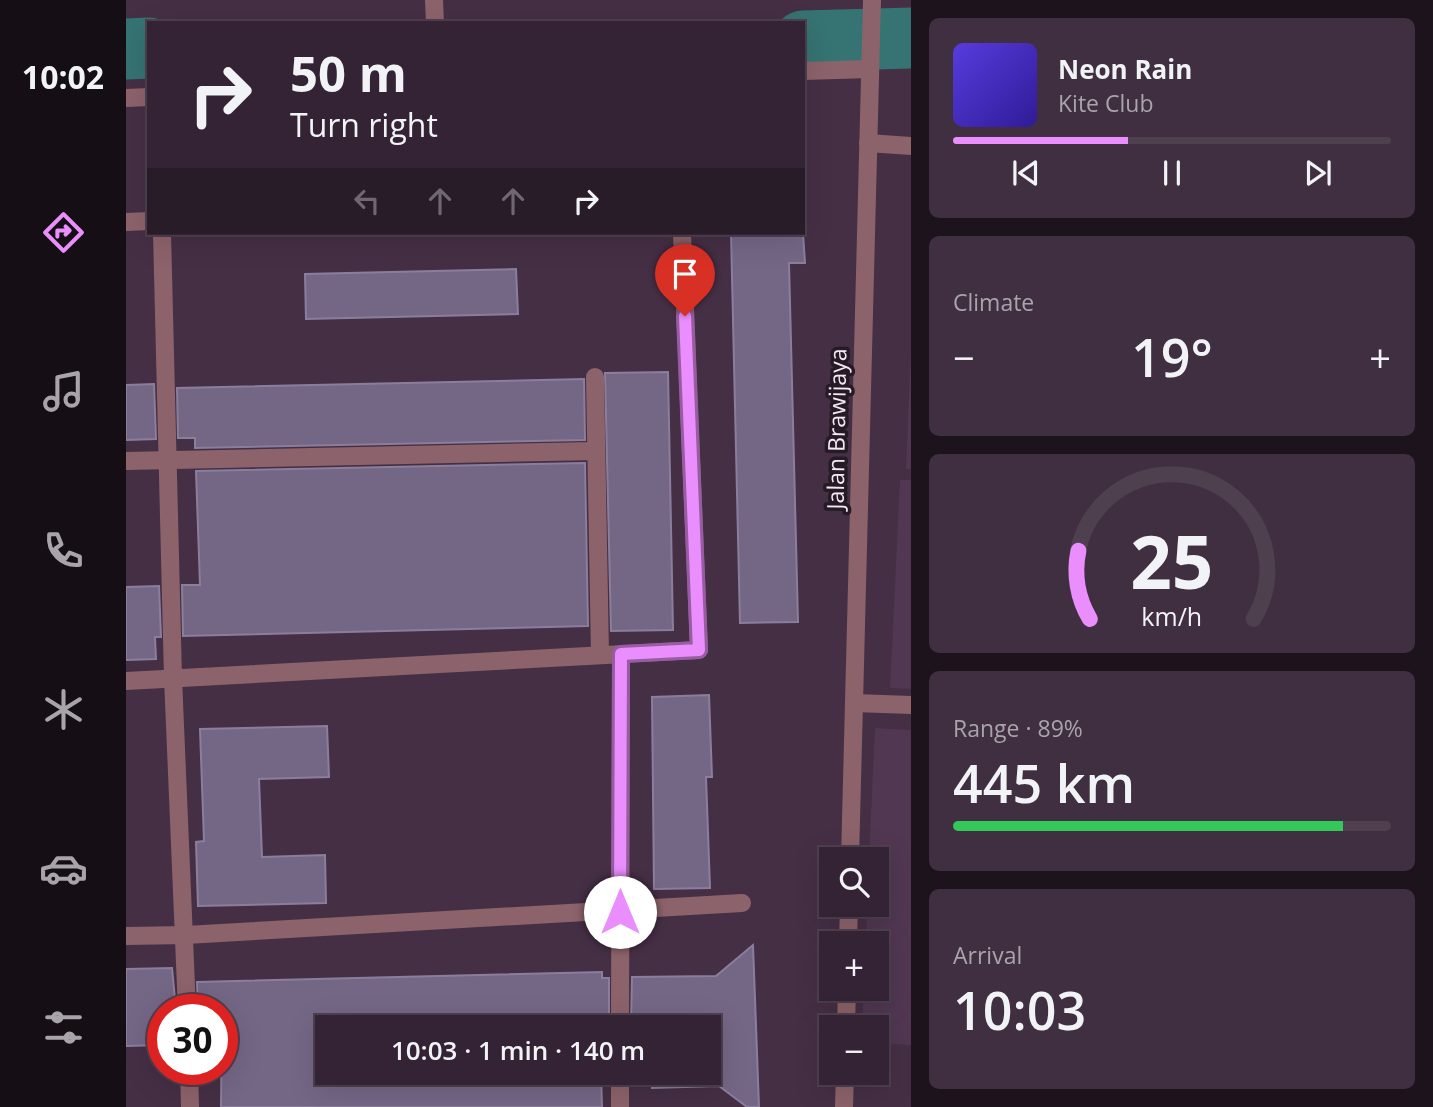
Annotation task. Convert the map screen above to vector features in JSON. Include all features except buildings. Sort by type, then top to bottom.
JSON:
[{"type":"street","points":[[435,0],[435,21]]},
{"type":"street","name":"Jalan Brawijaya","points":[[850,847],[872,0]]},
{"type":"street","points":[[805,71],[870,69]]},
{"type":"street","points":[[126,97],[147,97]]},
{"type":"street","points":[[868,143],[911,146]]},
{"type":"street","points":[[126,222],[147,221]]},
{"type":"street","points":[[162,235],[173,678],[187,994]]},
{"type":"street","points":[[126,681],[699,650],[682,235]]},
{"type":"street","points":[[595,377],[600,655]]},
{"type":"street","points":[[126,461],[596,451]]},
{"type":"street","points":[[620,1015],[621,654]]},
{"type":"street","points":[[854,702],[911,705]]},
{"type":"street","points":[[126,936],[620,912],[742,903]]},
{"type":"street","points":[[189,1085],[190,1107]]},
{"type":"street","points":[[620,1085],[620,1107]]},
{"type":"street","points":[[844,1107],[845,1085]]},
{"type":"shaded area","points":[[911,347],[911,469],[906,469]]},
{"type":"shaded area","points":[[900,480],[911,480],[911,689],[890,688]]},
{"type":"shaded area","points":[[875,728],[911,730],[911,1045],[889,1044],[889,1015],[863,1015],[863,1001],[889,1001],[889,931],[866,931],[867,917],[889,917],[889,847],[870,847]]},
{"type":"waterway","points":[[805,41],[911,38]]},
{"type":"waterway","points":[[126,49],[147,48]]},
{"type":"route","points":[[620,912],[621,654],[699,650],[685,316]]}]
